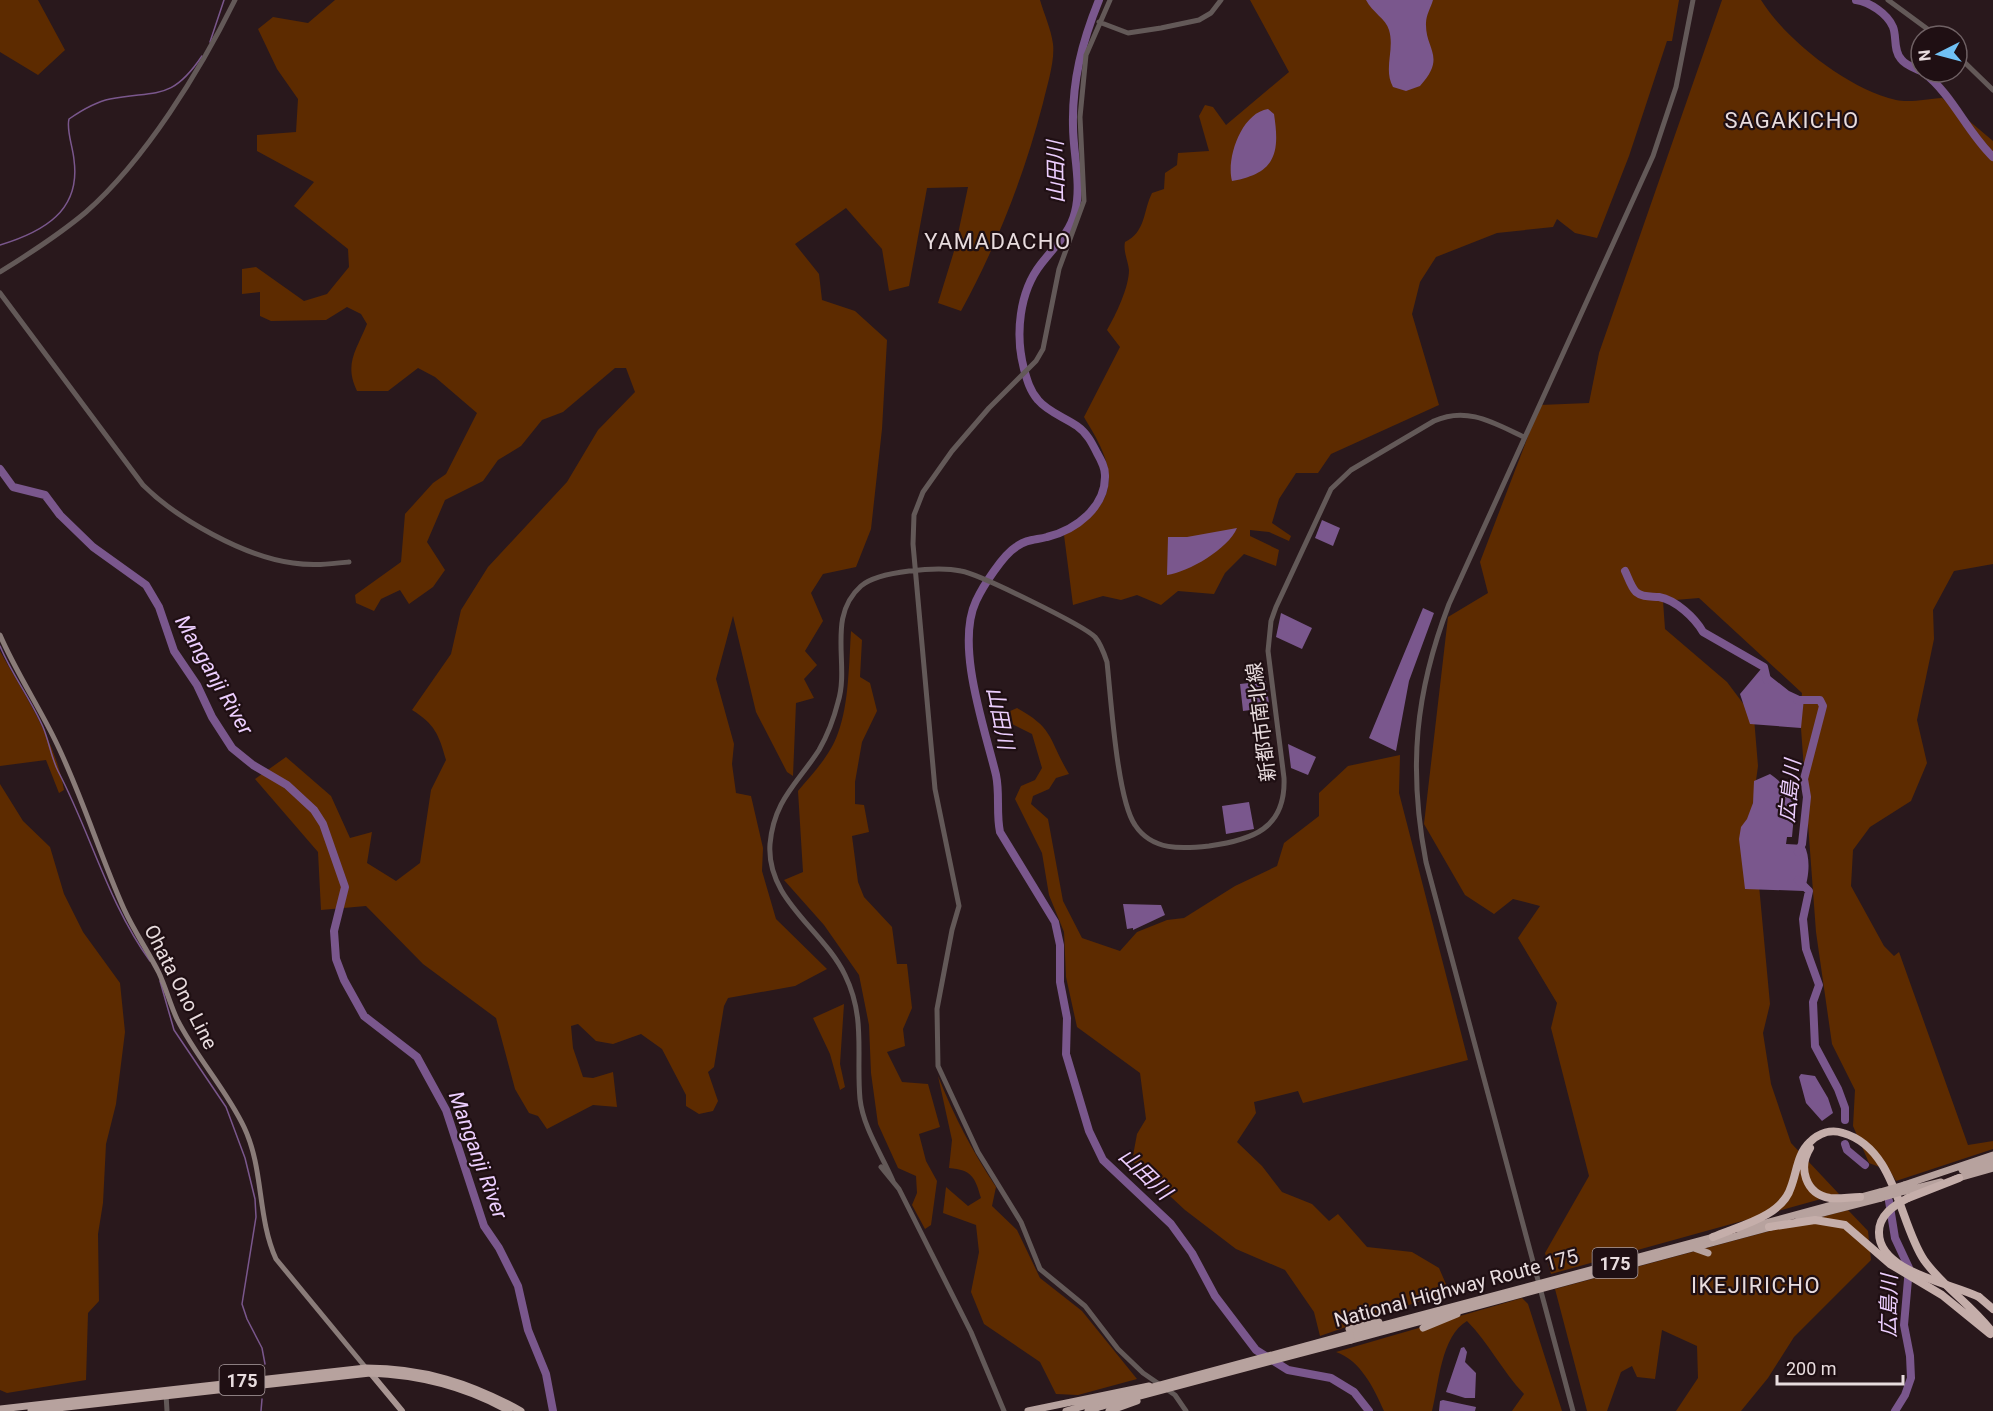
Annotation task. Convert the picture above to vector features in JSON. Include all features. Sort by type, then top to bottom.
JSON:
[{"type":"highway","points":[[1713,1237],[1779,1206],[1790,1191],[1799,1158],[1805,1146],[1822,1133],[1837,1131],[1861,1142],[1884,1170],[1896,1190],[1921,1258]]},
{"type":"highway","points":[[1860,1197],[1830,1198],[1810,1187],[1803,1166],[1806,1154],[1814,1143],[1825,1137],[1838,1136],[1852,1141],[1867,1155],[1892,1191],[1921,1258],[1992,1335]]},
{"type":"highway","points":[[1993,1155],[1906,1192],[1882,1221],[1879,1238],[1886,1252],[1906,1268],[1969,1293],[1993,1309]]},
{"type":"highway","name":"National Highway Route 175","points":[[1066,1411],[1187,1383],[1350,1334],[1467,1309],[1540,1286],[1860,1197],[1906,1192],[1993,1161]]},
{"type":"highway","points":[[1906,1192],[1993,1168]]},
{"type":"highway","name":"National Highway Route 175","points":[[1088,1411],[1151,1386],[1693,1248],[1880,1195]]},
{"type":"highway","points":[[1769,1227],[1823,1220],[1851,1228],[1890,1264],[1942,1295],[1992,1335]]},
{"type":"highway","points":[[1693,1248],[1708,1253]]},
{"type":"highway","points":[[1423,1328],[1442,1322],[1467,1309]]},
{"type":"highway","name":"175","points":[[0,1409],[368,1370],[424,1372],[479,1392],[521,1411]]},
{"type":"highway","name":"175","points":[[479,1392],[509,1411]]},
{"type":"highway","name":"175","points":[[31,1411],[166,1393]]},
{"type":"highway","points":[[1028,1411],[1103,1404]]},
{"type":"main road","name":"Ohata Ono Line","points":[[0,635],[13,665],[55,740],[93,828],[124,909],[159,974],[176,1016],[192,1048],[237,1112],[246,1130],[255,1165],[268,1241],[276,1259],[368,1370]]},
{"type":"main road","points":[[368,1370],[402,1411]]},
{"type":"street","points":[[0,272],[85,212],[116,183],[190,80],[235,0]]},
{"type":"street","points":[[1110,0],[1086,55],[1080,124],[1084,201],[1059,269],[1043,349],[1030,368],[952,451],[923,492],[912,530],[935,789],[959,906],[952,930],[937,1009],[938,1066],[978,1152],[1021,1222],[1040,1269],[1085,1306],[1118,1350],[1143,1373],[1175,1395],[1186,1411]]},
{"type":"street","points":[[1099,22],[1128,33],[1161,28],[1199,20],[1211,13],[1221,0]]},
{"type":"street","points":[[1573,1411],[1426,862],[1415,773],[1420,701],[1431,655],[1449,604],[1653,156],[1676,87],[1693,0]]},
{"type":"street","points":[[1888,0],[1920,24]]},
{"type":"street","points":[[1969,67],[1993,90]]},
{"type":"street","points":[[0,292],[142,485],[160,502],[193,525],[276,561],[309,565],[349,562]]},
{"type":"street","name":"新都市南北線","points":[[893,1181],[866,1122],[860,1101],[859,1019],[853,994],[833,956],[788,901],[778,884],[770,845],[779,804],[820,747],[839,700],[842,682],[840,634],[849,602],[861,587],[874,578],[948,569],[978,576],[1084,629],[1099,643],[1107,662],[1125,803],[1135,825],[1141,833],[1163,846],[1180,849],[1241,841],[1265,828],[1278,812],[1282,800],[1284,778],[1268,637],[1276,607],[1331,489],[1351,470],[1434,421],[1448,416],[1462,414],[1478,417],[1524,437]]},
{"type":"street","points":[[881,1167],[893,1181],[971,1332],[1004,1411]]},
{"type":"street","points":[[166,1393],[167,1411]]},
{"type":"shaded area","points":[[0,0],[38,0],[65,50],[38,75],[0,52]]},
{"type":"shaded area","points":[[335,0],[1040,0],[1053,44],[1053,58],[1043,103],[1008,210],[961,311],[938,303],[955,248],[968,187],[927,188],[909,286],[889,291],[882,249],[846,208],[795,244],[819,274],[822,300],[855,311],[887,340],[882,429],[871,529],[856,567],[823,574],[811,593],[823,621],[805,651],[817,665],[804,679],[814,698],[796,703],[793,776],[787,772],[756,712],[733,616],[716,679],[734,744],[732,764],[736,793],[751,796],[763,848],[762,871],[776,919],[827,969],[795,986],[728,998],[724,1006],[714,1067],[708,1072],[718,1101],[713,1111],[699,1114],[686,1106],[686,1095],[662,1049],[641,1034],[613,1044],[596,1041],[578,1024],[571,1026],[573,1048],[583,1077],[593,1078],[613,1072],[617,1107],[593,1105],[547,1129],[538,1116],[529,1113],[515,1089],[496,1018],[423,964],[366,906],[321,910],[318,852],[255,779],[286,757],[331,796],[350,838],[372,832],[367,863],[396,881],[420,863],[431,790],[446,760],[431,725],[412,710],[451,654],[461,610],[488,567],[567,482],[598,430],[635,392],[626,368],[615,368],[563,412],[542,420],[521,446],[498,460],[483,481],[445,500],[427,542],[445,570],[433,587],[409,604],[400,590],[381,599],[374,611],[356,603],[355,595],[401,562],[405,514],[433,483],[446,474],[477,413],[435,377],[418,368],[388,391],[357,391],[352,373],[353,358],[367,324],[361,314],[347,307],[326,320],[271,321],[260,316],[260,292],[242,294],[242,269],[256,267],[304,301],[327,294],[349,267],[348,249],[294,206],[314,182],[257,151],[257,135],[296,132],[298,99],[277,69],[258,29],[273,17],[308,23]]},
{"type":"shaded area","points":[[1250,0],[1679,0],[1672,41],[1667,41],[1629,156],[1597,238],[1575,233],[1557,219],[1553,227],[1497,233],[1436,257],[1420,282],[1412,314],[1439,405],[1331,454],[1318,473],[1296,473],[1279,499],[1272,523],[1291,536],[1289,541],[1269,532],[1250,530],[1250,536],[1279,550],[1276,566],[1244,554],[1225,573],[1214,594],[1178,591],[1161,605],[1137,595],[1121,600],[1103,596],[1073,605],[1064,535],[1096,510],[1107,490],[1109,479],[1105,457],[1084,417],[1120,347],[1107,330],[1127,284],[1129,270],[1125,242],[1137,233],[1152,193],[1164,189],[1165,173],[1177,165],[1178,153],[1209,151],[1199,116],[1205,105],[1213,107],[1226,125],[1289,72]]},
{"type":"shaded area","points":[[1366,0],[1433,0],[1426,23],[1434,60],[1428,76],[1420,86],[1406,91],[1393,87],[1389,73],[1391,45],[1389,30]]},
{"type":"shaded area","points":[[1722,0],[1761,0],[1786,31],[1820,61],[1839,74],[1877,94],[1896,100],[1942,98],[1993,141],[1993,564],[1954,571],[1933,610],[1934,639],[1917,720],[1927,763],[1911,801],[1870,827],[1853,850],[1851,886],[1884,946],[1894,956],[1899,952],[1968,1145],[1993,1141],[1993,1149],[1896,1181],[1890,1171],[1869,1163],[1853,1126],[1855,1090],[1832,1044],[1816,932],[1800,715],[1802,693],[1699,598],[1663,601],[1665,629],[1727,682],[1754,718],[1758,766],[1752,810],[1770,1004],[1763,1033],[1771,1084],[1791,1143],[1839,1194],[1551,1274],[1545,1253],[1589,1176],[1551,1028],[1557,1003],[1518,938],[1540,906],[1513,899],[1494,914],[1465,895],[1424,824],[1448,617],[1488,593],[1480,562],[1540,405],[1589,403],[1599,353]]},
{"type":"shaded area","points":[[1268,109],[1274,114],[1276,128],[1275,150],[1272,159],[1258,173],[1232,181],[1231,161],[1243,128],[1258,112]]},
{"type":"shaded area","points":[[1322,520],[1340,528],[1333,546],[1315,538]]},
{"type":"shaded area","points":[[1237,528],[1225,544],[1207,558],[1186,569],[1167,575],[1168,537],[1187,537]]},
{"type":"shaded area","points":[[1423,608],[1434,613],[1409,681],[1396,751],[1369,738]]},
{"type":"shaded area","points":[[1281,613],[1312,628],[1302,649],[1276,637]]},
{"type":"shaded area","points":[[851,631],[862,640],[860,677],[870,683],[877,711],[862,742],[855,782],[855,804],[864,805],[869,832],[852,836],[858,882],[864,897],[892,927],[897,964],[907,964],[912,1008],[903,1029],[905,1046],[887,1052],[902,1082],[928,1084],[940,1127],[919,1134],[926,1161],[937,1181],[931,1225],[925,1229],[912,1205],[917,1193],[916,1176],[898,1168],[878,1124],[871,1073],[869,1025],[859,975],[824,925],[784,880],[803,872],[798,791],[826,757],[842,722]]},
{"type":"shaded area","points":[[0,651],[38,718],[54,753],[64,790],[59,793],[46,760],[0,766]]},
{"type":"shaded area","points":[[1761,669],[1789,691],[1804,698],[1801,728],[1750,724],[1740,694]]},
{"type":"shaded area","points":[[1266,681],[1269,704],[1266,708],[1243,711],[1240,684]]},
{"type":"shaded area","points":[[1017,708],[1045,729],[1069,774],[1056,778],[1049,789],[1033,796],[1031,804],[1048,819],[1063,901],[1082,938],[1120,951],[1137,932],[1167,920],[1184,918],[1235,886],[1277,866],[1284,843],[1319,816],[1319,793],[1348,766],[1400,755],[1399,793],[1468,1060],[1303,1103],[1298,1091],[1254,1102],[1256,1113],[1237,1142],[1262,1166],[1282,1192],[1312,1204],[1329,1221],[1338,1214],[1367,1247],[1412,1252],[1439,1268],[1449,1291],[1320,1336],[1314,1312],[1285,1270],[1236,1249],[1185,1210],[1132,1161],[1137,1134],[1146,1119],[1140,1073],[1077,1027],[1066,977],[1064,932],[1049,895],[1042,853],[1015,799],[1021,786],[1035,780],[1042,768],[1032,734],[1010,723],[1008,712]]},
{"type":"shaded area","points":[[1288,744],[1316,757],[1308,775],[1291,768]]},
{"type":"shaded area","points":[[1770,774],[1786,788],[1793,801],[1792,837],[1787,837],[1786,844],[1804,845],[1808,855],[1804,891],[1745,889],[1739,839],[1741,827],[1753,803],[1754,781]]},
{"type":"shaded area","points":[[0,784],[23,821],[50,847],[64,894],[83,932],[120,983],[125,1032],[116,1104],[106,1144],[103,1203],[98,1234],[99,1301],[88,1313],[86,1380],[7,1393],[0,1390]]},
{"type":"shaded area","points":[[1249,802],[1254,829],[1226,834],[1222,806]]},
{"type":"shaded area","points":[[1123,904],[1161,905],[1165,915],[1133,930],[1133,928],[1127,929]]},
{"type":"shaded area","points":[[844,1004],[840,1064],[845,1087],[840,1090],[830,1054],[813,1018]]},
{"type":"shaded area","points":[[1801,1074],[1815,1076],[1828,1098],[1833,1113],[1822,1121],[1806,1103],[1799,1077]]},
{"type":"shaded area","points":[[938,1076],[964,1133],[996,1187],[992,1206],[1017,1230],[1040,1278],[1082,1311],[1137,1379],[1078,1395],[1056,1394],[1040,1362],[984,1324],[971,1292],[979,1252],[976,1225],[943,1213],[946,1187],[968,1206],[981,1198],[977,1185],[968,1173],[949,1168],[952,1140]]},
{"type":"shaded area","points":[[1848,1210],[1868,1231],[1871,1260],[1794,1337],[1768,1378],[1741,1411],[1676,1411],[1698,1378],[1697,1346],[1662,1330],[1655,1379],[1637,1377],[1632,1366],[1621,1372],[1607,1411],[1587,1411],[1555,1289]]},
{"type":"shaded area","points":[[1522,1298],[1528,1304],[1562,1411],[1512,1411],[1524,1394],[1467,1321],[1458,1328],[1446,1349],[1432,1411],[1384,1411],[1371,1384],[1359,1368],[1345,1356],[1336,1352]]},
{"type":"shaded area","points":[[1464,1347],[1467,1352],[1465,1362],[1476,1373],[1475,1398],[1465,1398],[1446,1392],[1461,1348]]},
{"type":"shaded area","points":[[1440,1401],[1476,1407],[1475,1411],[1439,1411]]},
{"type":"waterway","points":[[210,42],[224,0]]},
{"type":"waterway","name":"山田川","points":[[1099,0],[1083,46],[1074,93],[1073,137],[1078,191],[1075,212],[1065,233],[1041,264],[1028,287],[1021,314],[1020,342],[1024,369],[1033,393],[1046,408],[1077,426],[1086,435],[1104,466],[1104,487],[1095,507],[1078,523],[1058,534],[1024,542],[1011,551],[983,587],[970,620],[970,664],[979,712],[996,775],[1000,832],[1055,922],[1060,945],[1060,982],[1067,1018],[1066,1054],[1089,1131],[1103,1160],[1171,1224],[1192,1253],[1215,1296],[1256,1350],[1288,1370],[1331,1378],[1354,1392],[1369,1411]]},
{"type":"waterway","points":[[1856,0],[1872,6],[1887,17],[1893,27],[1899,55],[1909,65]]},
{"type":"waterway","points":[[0,245],[44,226],[65,206],[75,178],[68,128],[69,119],[104,100],[151,94],[171,87],[181,81],[202,56]]},
{"type":"waterway","points":[[1937,84],[1983,147],[1993,157]]},
{"type":"waterway","name":"Manganji River","points":[[0,469],[13,487],[45,495],[60,515],[93,547],[146,585],[159,607],[174,651],[197,685],[212,717],[232,748],[253,765],[287,785],[314,810],[323,824],[345,887],[334,931],[336,959],[344,980],[364,1016],[417,1057],[446,1110],[484,1226],[499,1248],[518,1286],[528,1330],[546,1374],[553,1411]]},
{"type":"waterway","name":"広島川","points":[[1625,571],[1636,592],[1645,596],[1659,597],[1678,606],[1695,621],[1703,632],[1764,667],[1767,680]]},
{"type":"waterway","points":[[0,646],[43,727],[56,766],[111,892],[135,939],[150,961]]},
{"type":"waterway","name":"広島川","points":[[1797,700],[1820,700],[1823,706],[1804,779],[1807,797],[1802,844],[1798,852]]},
{"type":"waterway","name":"広島川","points":[[1798,880],[1809,891],[1803,919],[1806,949],[1819,985],[1813,1002],[1815,1046],[1838,1089],[1845,1108],[1845,1120]]},
{"type":"waterway","points":[[160,981],[174,1030],[226,1107],[245,1158],[255,1199],[256,1217],[242,1304],[262,1348],[265,1364]]},
{"type":"waterway","name":"広島川","points":[[1845,1144],[1847,1150],[1865,1165]]},
{"type":"waterway","name":"広島川","points":[[1889,1201],[1895,1238],[1909,1268],[1904,1325],[1910,1356],[1911,1378],[1905,1395],[1895,1411]]},
{"type":"waterway","points":[[263,1373],[264,1369]]},
{"type":"waterway","points":[[262,1394],[263,1389]]},
{"type":"waterway","points":[[261,1411],[262,1399]]},
{"type":"district","name":"SAGAKICHO","points":[[1792,120]]},
{"type":"district","name":"YAMADACHO","points":[[998,241]]},
{"type":"district","name":"IKEJIRICHO","points":[[1756,1285]]}]
